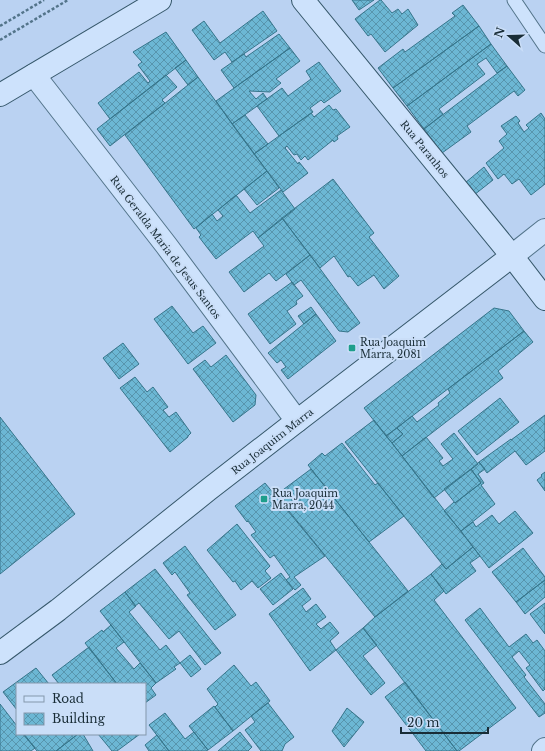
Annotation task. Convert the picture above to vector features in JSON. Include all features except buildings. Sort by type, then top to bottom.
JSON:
[{"type":"street","points":[[0,95],[160,0]]},
{"type":"street","name":"Rua Paranhos","points":[[303,0],[512,256],[545,299]]},
{"type":"street","name":"Rua Geralda Maria de Jesus Santos","points":[[34,75],[166,245],[297,421]]},
{"type":"street","name":"Rua Joaquim Marra","points":[[0,653],[58,610],[208,490],[545,230]]},
{"type":"lane","points":[[514,0],[545,46]]},
{"type":"path","points":[[0,26],[44,0]]},
{"type":"path","points":[[0,40],[68,0]]},
{"type":"place","name":"Rua Joaquim Marra, 2081","points":[[352,348]]},
{"type":"place","name":"Rua Joaquim Marra, 2044","points":[[264,499]]}]
